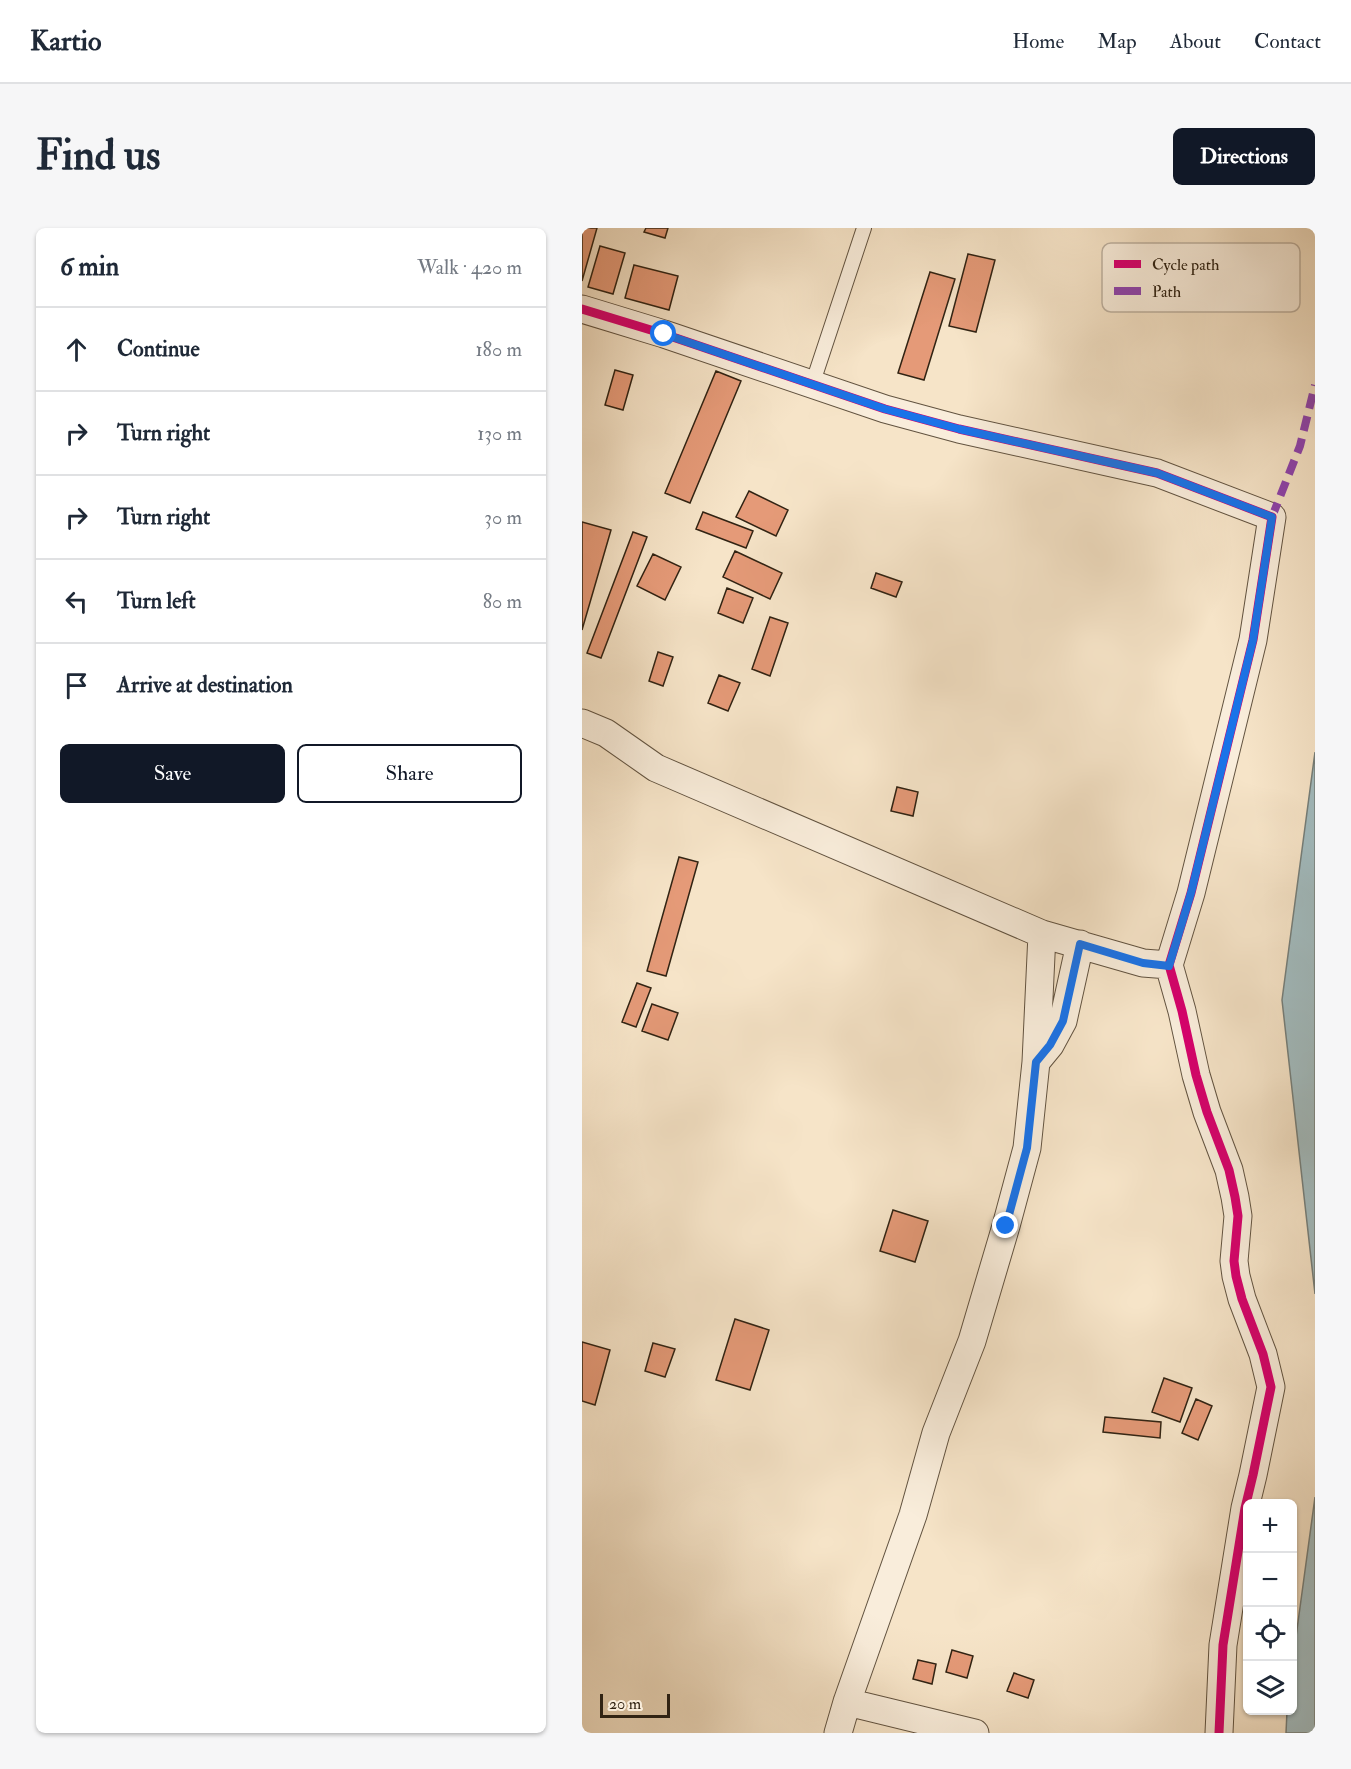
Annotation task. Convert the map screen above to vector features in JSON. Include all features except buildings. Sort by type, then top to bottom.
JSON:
[{"type":"street","points":[[582,309],[664,334],[885,409],[959,429],[1157,473],[1272,517],[1253,640],[1191,893],[1169,966],[1196,1075],[1235,1197],[1238,1216],[1234,1261],[1236,1276],[1242,1299],[1263,1354],[1271,1387],[1254,1475],[1245,1508],[1223,1645],[1220,1733]]},
{"type":"street","points":[[582,723],[606,733],[656,768],[1042,934],[1143,963],[1169,966]]},
{"type":"street","points":[[838,1733],[847,1701],[913,1515],[936,1433],[972,1341],[1027,1148],[1036,1062],[1042,934]]},
{"type":"street","points":[[1036,1062],[1050,1045],[1063,1021],[1080,944]]},
{"type":"street","points":[[847,1701],[975,1733]]},
{"type":"lane","points":[[812,385],[864,228]]},
{"type":"water","points":[[1315,752],[1315,1294],[1282,1000]]},
{"type":"water","points":[[1315,1497],[1315,1733],[1286,1733],[1287,1715],[1297,1715],[1297,1630]]},
{"type":"marked path","points":[[1272,517],[1300,446],[1315,385]]},
{"type":"cycle path","points":[[582,309],[664,334],[885,409],[959,429],[1157,473],[1272,517],[1253,640],[1191,893],[1169,965],[1196,1075],[1229,1170],[1238,1216],[1234,1261],[1236,1276],[1242,1299],[1263,1354],[1271,1387],[1245,1508],[1223,1645],[1219,1733]]},
{"type":"route","points":[[664,334],[885,409],[959,429],[1157,473],[1272,517],[1253,640],[1191,893],[1169,966],[1143,963],[1080,944],[1063,1021],[1050,1045],[1036,1062],[1027,1148],[1006,1226]]}]
